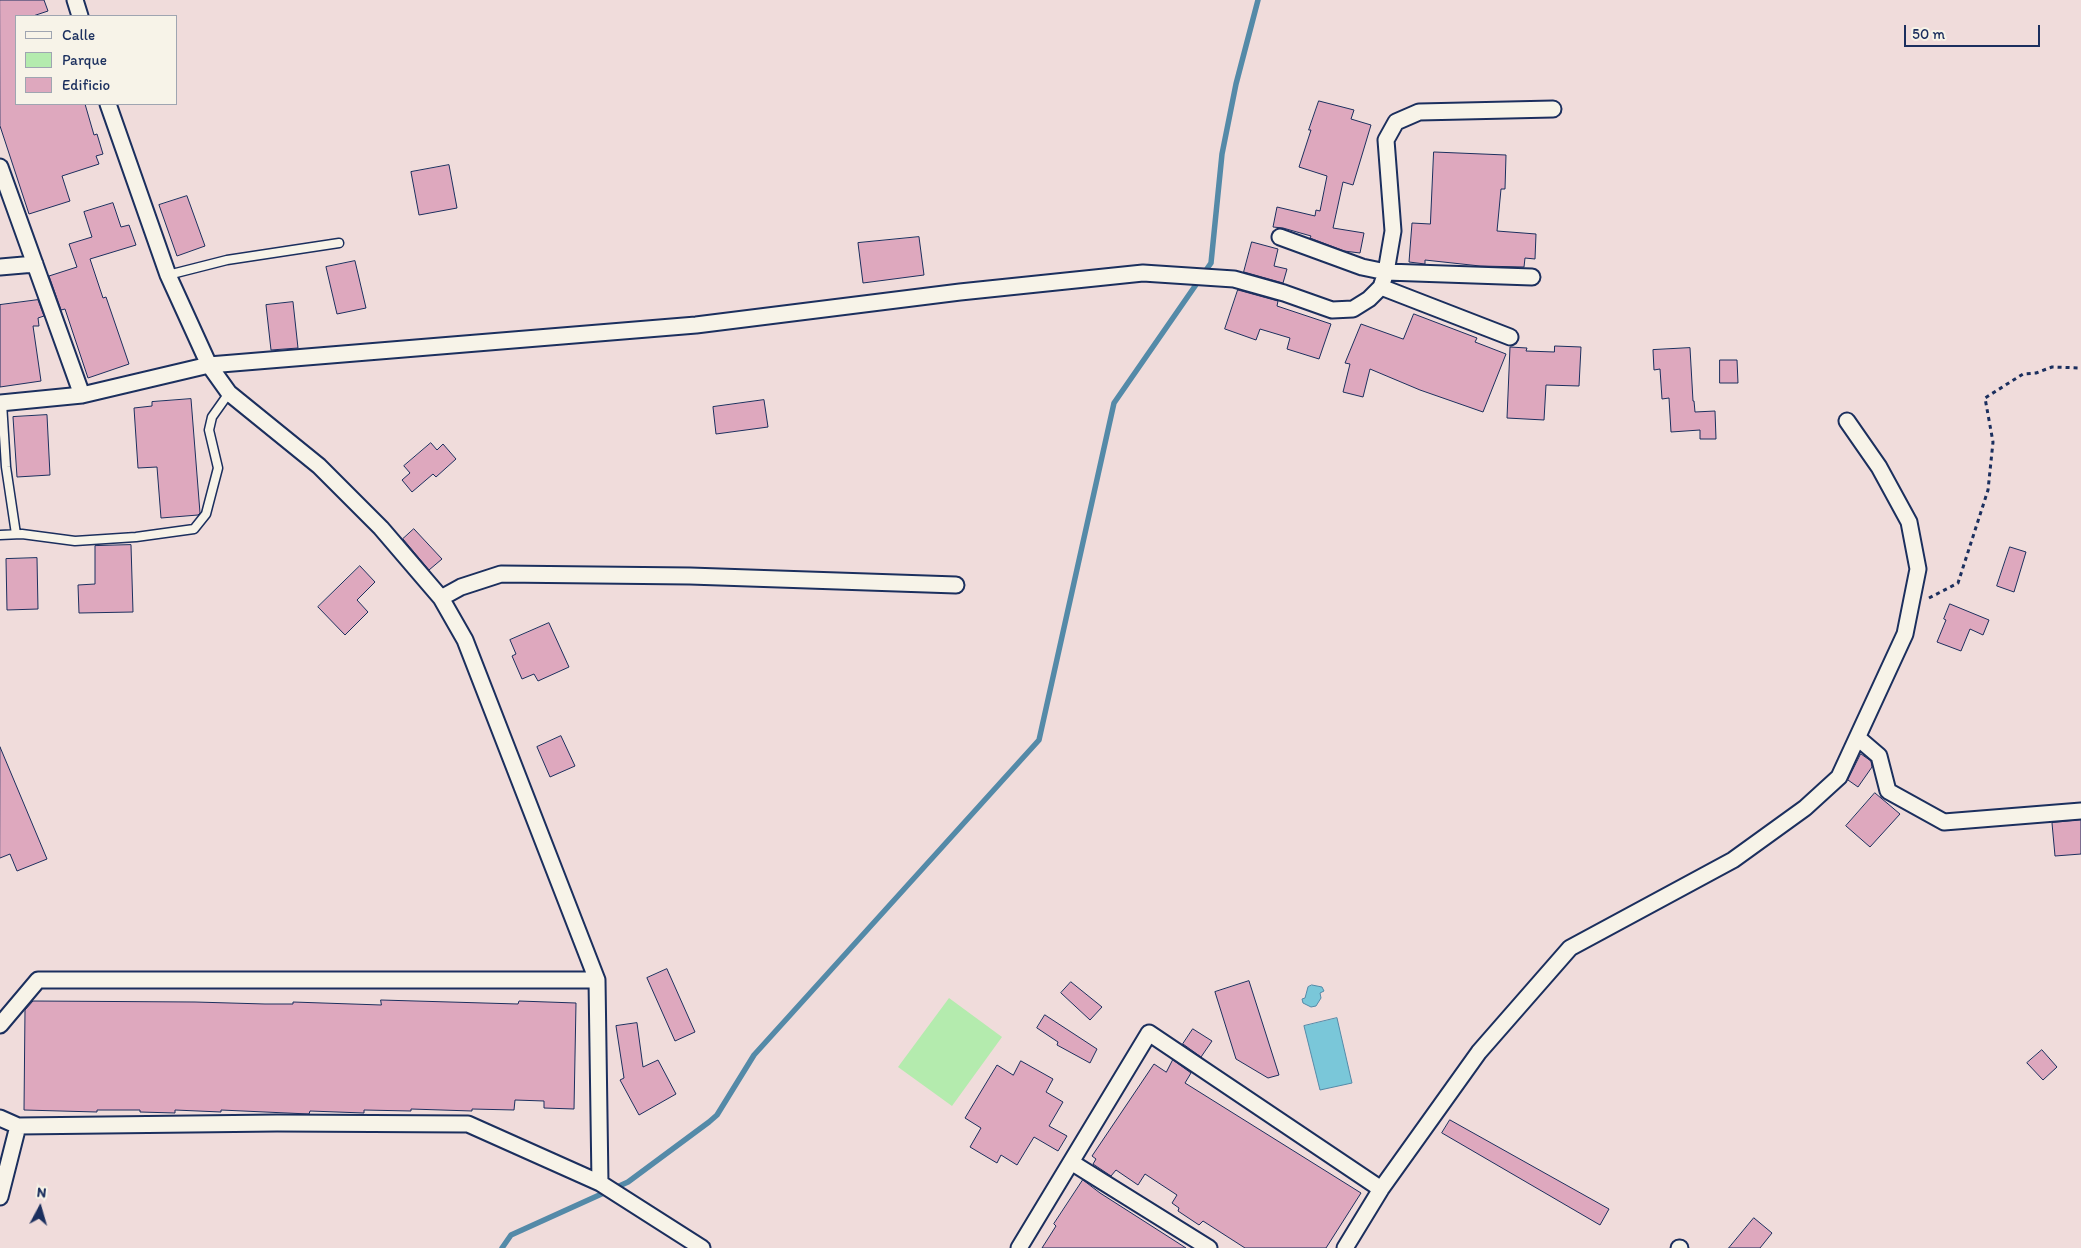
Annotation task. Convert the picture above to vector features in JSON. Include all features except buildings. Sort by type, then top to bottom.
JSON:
[{"type":"street","points":[[75,0],[80,15]]},
{"type":"street","points":[[108,105],[168,276],[209,365],[229,393],[320,466],[381,528],[441,598],[465,640],[597,980],[600,1183]]},
{"type":"street","points":[[1,403],[82,395],[209,365],[696,325],[960,292],[1143,273],[1234,279],[1284,293],[1332,310],[1353,309],[1382,288],[1386,272],[1393,231],[1386,140],[1396,122],[1419,112],[1553,109]]},
{"type":"street","points":[[0,166],[82,395]]},
{"type":"street","points":[[1280,237],[1362,267],[1386,272],[1532,277]]},
{"type":"street","points":[[0,267],[35,264]]},
{"type":"street","points":[[1382,288],[1510,336]]},
{"type":"street","points":[[1345,1248],[1382,1188],[1478,1052],[1570,948],[1733,860],[1805,808],[1839,777],[1905,634],[1918,569],[1909,522],[1879,467],[1847,421]]},
{"type":"street","points":[[441,598],[461,587],[501,574],[690,576],[956,585]]},
{"type":"street","points":[[1858,738],[1879,756],[1888,791],[1944,822],[2081,811]]},
{"type":"street","points":[[0,1025],[38,980],[597,980]]},
{"type":"street","points":[[1018,1248],[1149,1033],[1382,1188]]},
{"type":"street","points":[[0,1118],[18,1126],[297,1123],[468,1124],[600,1183],[699,1247]]},
{"type":"street","points":[[0,1196],[18,1126]]},
{"type":"street","points":[[1071,1162],[1210,1248]]},
{"type":"lane","points":[[168,276],[227,260],[339,243]]},
{"type":"lane","points":[[0,535],[16,534],[75,541],[136,537],[194,529],[206,514],[218,468],[209,430],[212,417],[229,393]]},
{"type":"lane","points":[[1,403],[6,468],[16,534]]},
{"type":"path","points":[[1910,607],[1958,584],[1988,490],[1993,442],[1985,398],[2023,374],[2036,373],[2052,367],[2081,368]]},
{"type":"green space","points":[[949,998],[1002,1037],[952,1106],[898,1067]]},
{"type":"water","points":[[1312,985],[1322,987],[1324,991],[1320,993],[1321,998],[1316,1006],[1311,1007],[1303,1003],[1302,999],[1305,998],[1308,987]]},
{"type":"water","points":[[1337,1018],[1352,1083],[1320,1090],[1304,1026]]},
{"type":"waterway","points":[[502,1248],[511,1235],[628,1182],[717,1115],[754,1055],[1039,740],[1114,403],[1211,263],[1222,154],[1236,84],[1258,0]]}]
